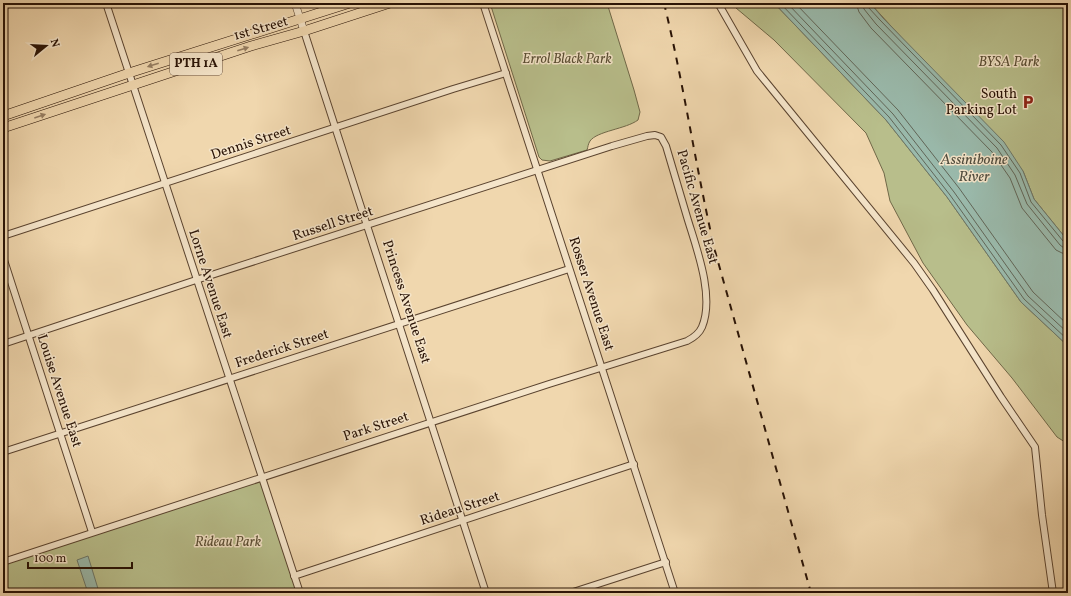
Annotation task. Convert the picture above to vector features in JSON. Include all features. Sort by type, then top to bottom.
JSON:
[{"type":"main road","name":"1st Street","points":[[3,116],[129,73],[350,3]]},
{"type":"main road","name":"1st Street","points":[[3,128],[251,46],[304,31],[390,3]]},
{"type":"street","points":[[3,6],[12,3]]},
{"type":"street","name":"Lorne Avenue East","points":[[106,3],[300,593]]},
{"type":"street","name":"Princess Avenue East","points":[[295,3],[486,593]]},
{"type":"street","name":"Rosser Avenue East","points":[[483,3],[675,593]]},
{"type":"street","points":[[718,3],[757,71],[914,263],[933,290],[1000,397],[1035,447],[1042,515],[1053,593]]},
{"type":"street","name":"Dennis Street","points":[[3,236],[506,73]]},
{"type":"street","name":"Russell Street","points":[[3,344],[196,280],[647,136],[655,135],[661,137],[666,146]]},
{"type":"street","name":"Pacific Avenue East","points":[[666,146],[704,275]]},
{"type":"street","name":"Louise Avenue East","points":[[3,257],[92,532]]},
{"type":"street","name":"Frederick Street","points":[[3,452],[570,269]]},
{"type":"street","name":"Park Street","points":[[3,562],[430,422],[602,367],[687,342],[694,337],[701,328],[704,317],[706,293],[704,275]]},
{"type":"street","name":"Rideau Street","points":[[294,576],[634,464]]},
{"type":"street","points":[[570,593],[666,562]]},
{"type":"green space","name":"Errol Black Park","points":[[490,3],[607,3],[640,112],[638,120],[626,126],[599,135],[589,142],[587,150],[550,161],[542,160],[539,157]]},
{"type":"green space","points":[[733,3],[774,3],[886,120],[947,197],[1021,302],[1068,346],[1068,444],[1057,437],[1012,378],[967,325],[923,263],[890,201],[884,173],[866,133],[774,40],[736,8]]},
{"type":"green space","name":"BYSA Park","points":[[870,3],[1068,3],[1068,241],[1034,199],[1023,171]]},
{"type":"green space","name":"Rideau Park","points":[[262,478],[300,593],[3,593],[3,562]]},
{"type":"water","name":"Assiniboine River","points":[[774,3],[870,3],[1004,142],[1023,171],[1034,199],[1068,241],[1068,346],[1021,302],[947,197],[886,120]]},
{"type":"water","points":[[88,556],[99,592],[88,593],[77,560]]},
{"type":"railway","points":[[664,3],[678,65],[715,251],[811,593]]},
{"type":"place","name":"South Parking Lot","points":[[1028,102]]}]
